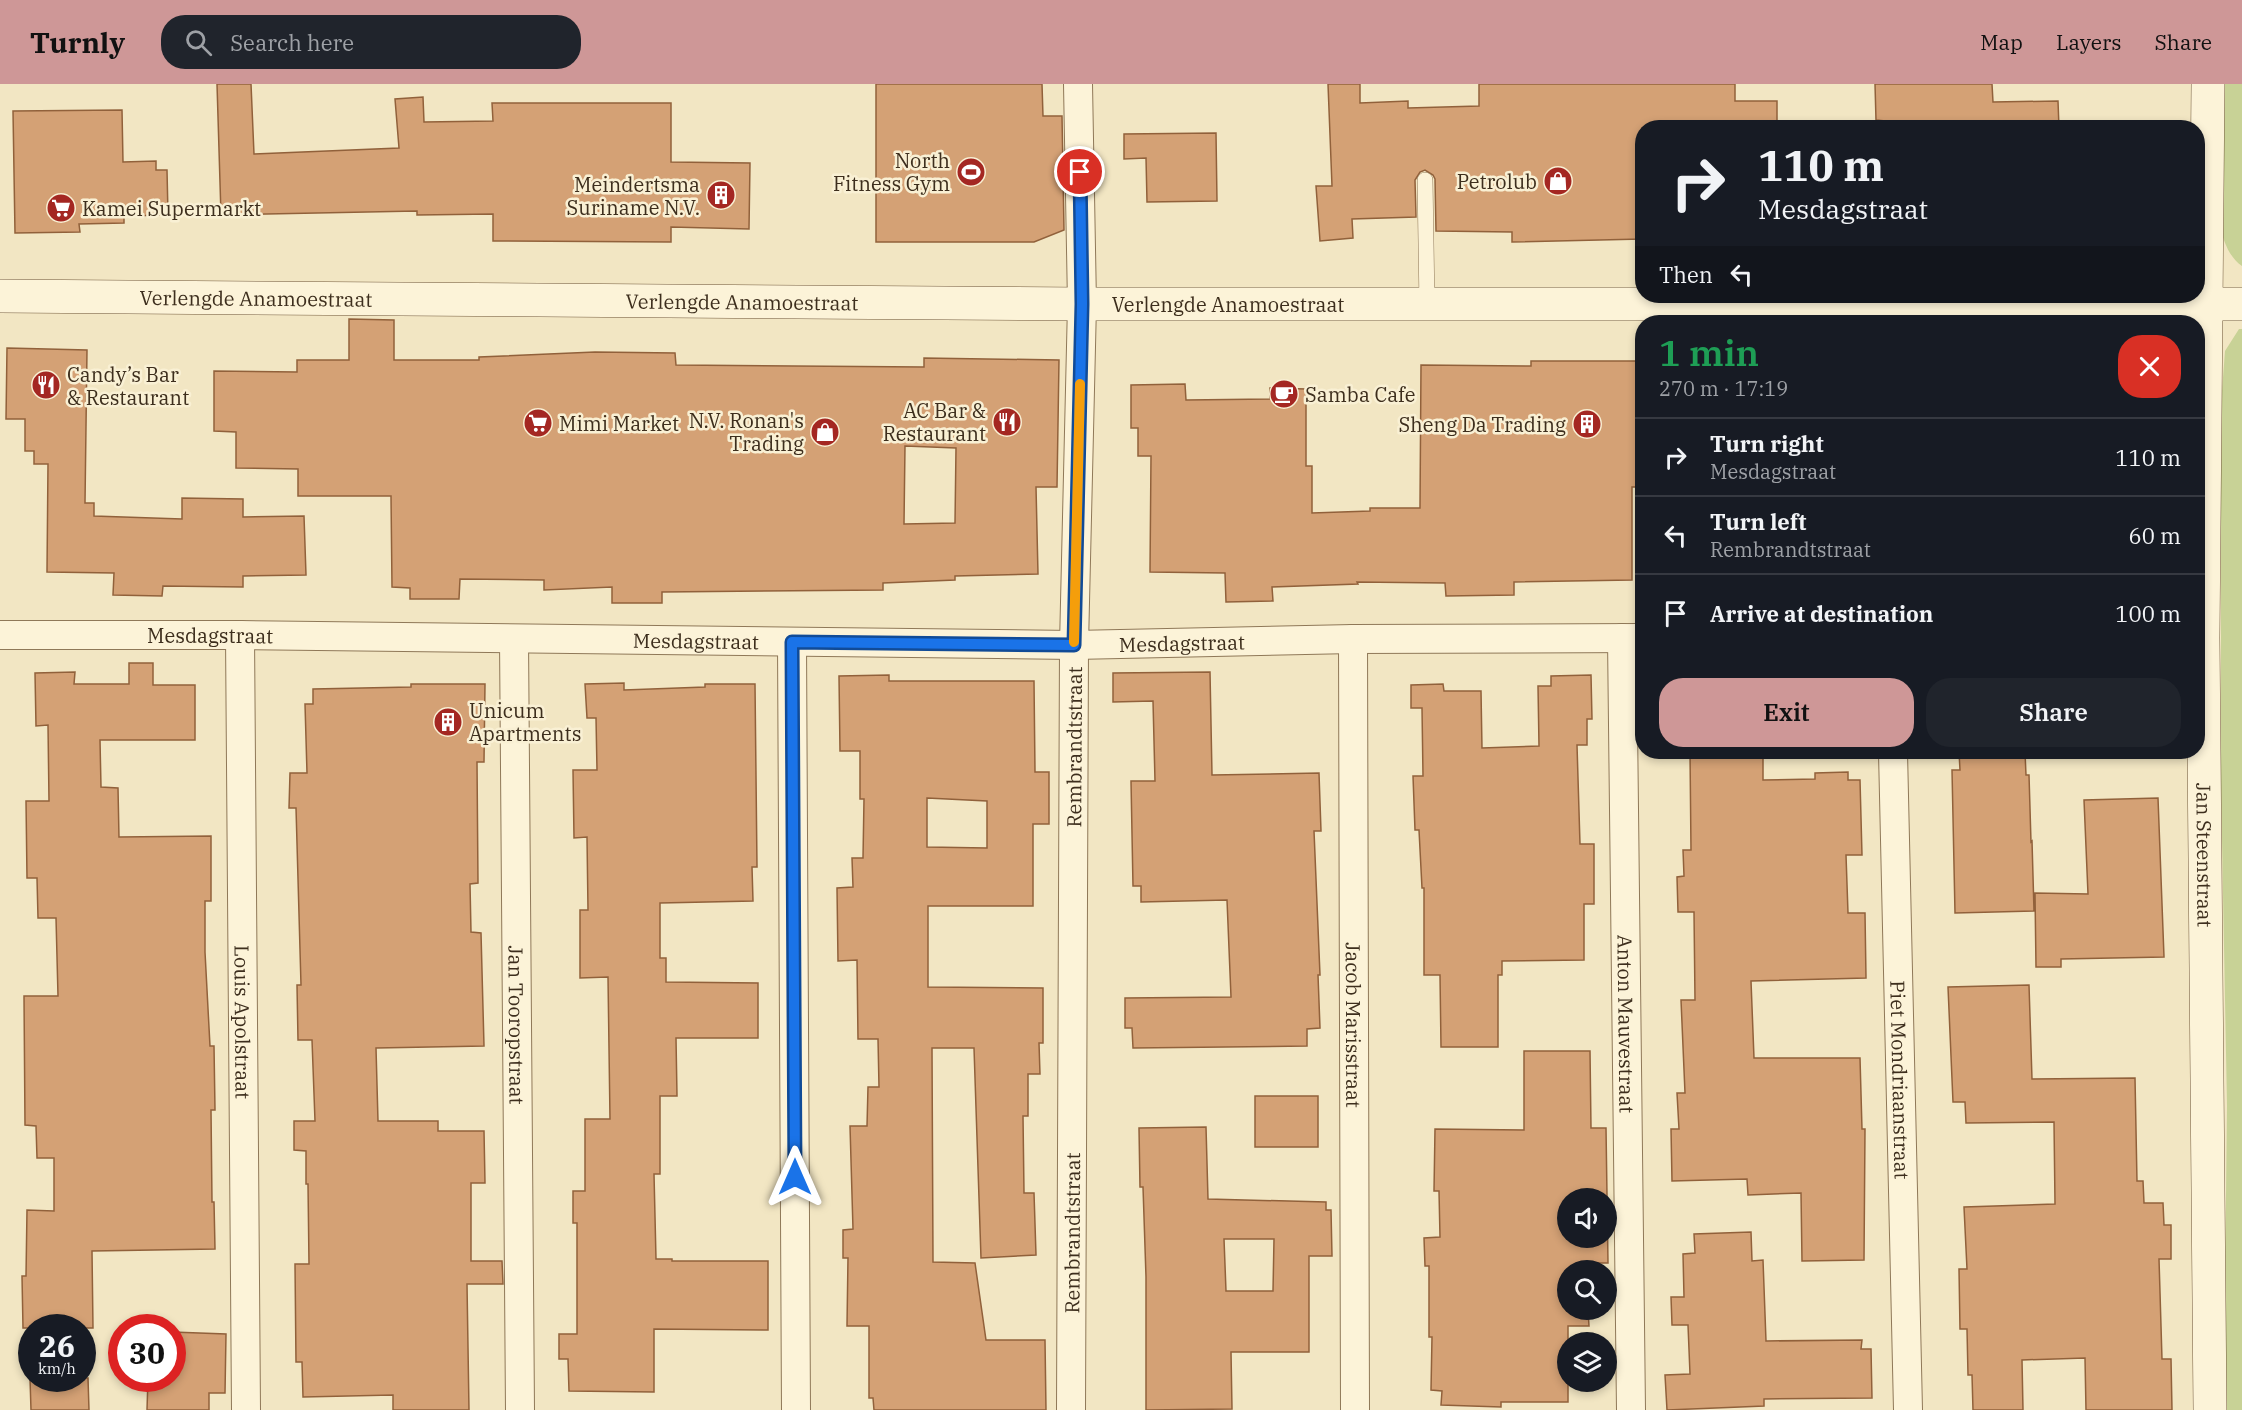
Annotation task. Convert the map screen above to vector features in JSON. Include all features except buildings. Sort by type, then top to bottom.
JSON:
[{"type":"street","name":"Rembrandtstraat","points":[[1071,1410],[1074,645],[1082,304],[1078,84]]},
{"type":"street","name":"Jan Steenstraat","points":[[2205,360],[2208,84]]},
{"type":"street","name":"Verlengde Anamoestraat","points":[[0,296],[1082,304],[2242,304]]},
{"type":"street","name":"Mesdagstraat","points":[[0,635],[240,635],[1074,645],[1353,639],[1632,638]]},
{"type":"street","name":"Louis Apolstraat","points":[[240,635],[246,1410]]},
{"type":"street","name":"Anton Mauvestraat","points":[[1631,1410],[1632,638]]},
{"type":"street","name":"Jan Tooropstraat","points":[[514,639],[520,1410]]},
{"type":"street","name":"Jacob Marisstraat","points":[[1353,639],[1355,1410]]},
{"type":"street","points":[[792,642],[796,1410]]},
{"type":"street","name":"Piet Mondriaanstraat","points":[[1893,759],[1908,1410]]},
{"type":"street","name":"Jan Steenstraat","points":[[2202,759],[2210,1410]]},
{"type":"lane","points":[[1425,180],[1427,304]]},
{"type":"green space","points":[[2219,84],[2242,84],[2242,266],[2230,254],[2220,227]]},
{"type":"green space","points":[[2239,329],[2242,329],[2242,1410],[2226,1410],[2227,1106],[2221,786],[2221,404],[2225,351]]},
{"type":"slow traffic","points":[[1074,642],[1080,384]]},
{"type":"place","name":"North Fitness Gym","points":[[971,172]]},
{"type":"place","name":"Petrolub","points":[[1558,181]]},
{"type":"place","name":"Meindertsma Suriname N.V.","points":[[721,195]]},
{"type":"place","name":"Kamei Supermarkt","points":[[61,208]]},
{"type":"place","name":"Candy’s Bar & Restaurant","points":[[46,385]]},
{"type":"place","name":"Samba Cafe","points":[[1284,394]]},
{"type":"place","name":"AC Bar & Restaurant","points":[[1007,422]]},
{"type":"place","name":"Mimi Market","points":[[538,423]]},
{"type":"place","name":"Sheng Da Trading","points":[[1587,424]]},
{"type":"place","name":"N.V. Ronan's Trading","points":[[825,432]]},
{"type":"place","name":"Unicum Apartments","points":[[448,722]]},
{"type":"route","points":[[795,1177],[792,642],[1074,645],[1082,304],[1080,172]]}]
